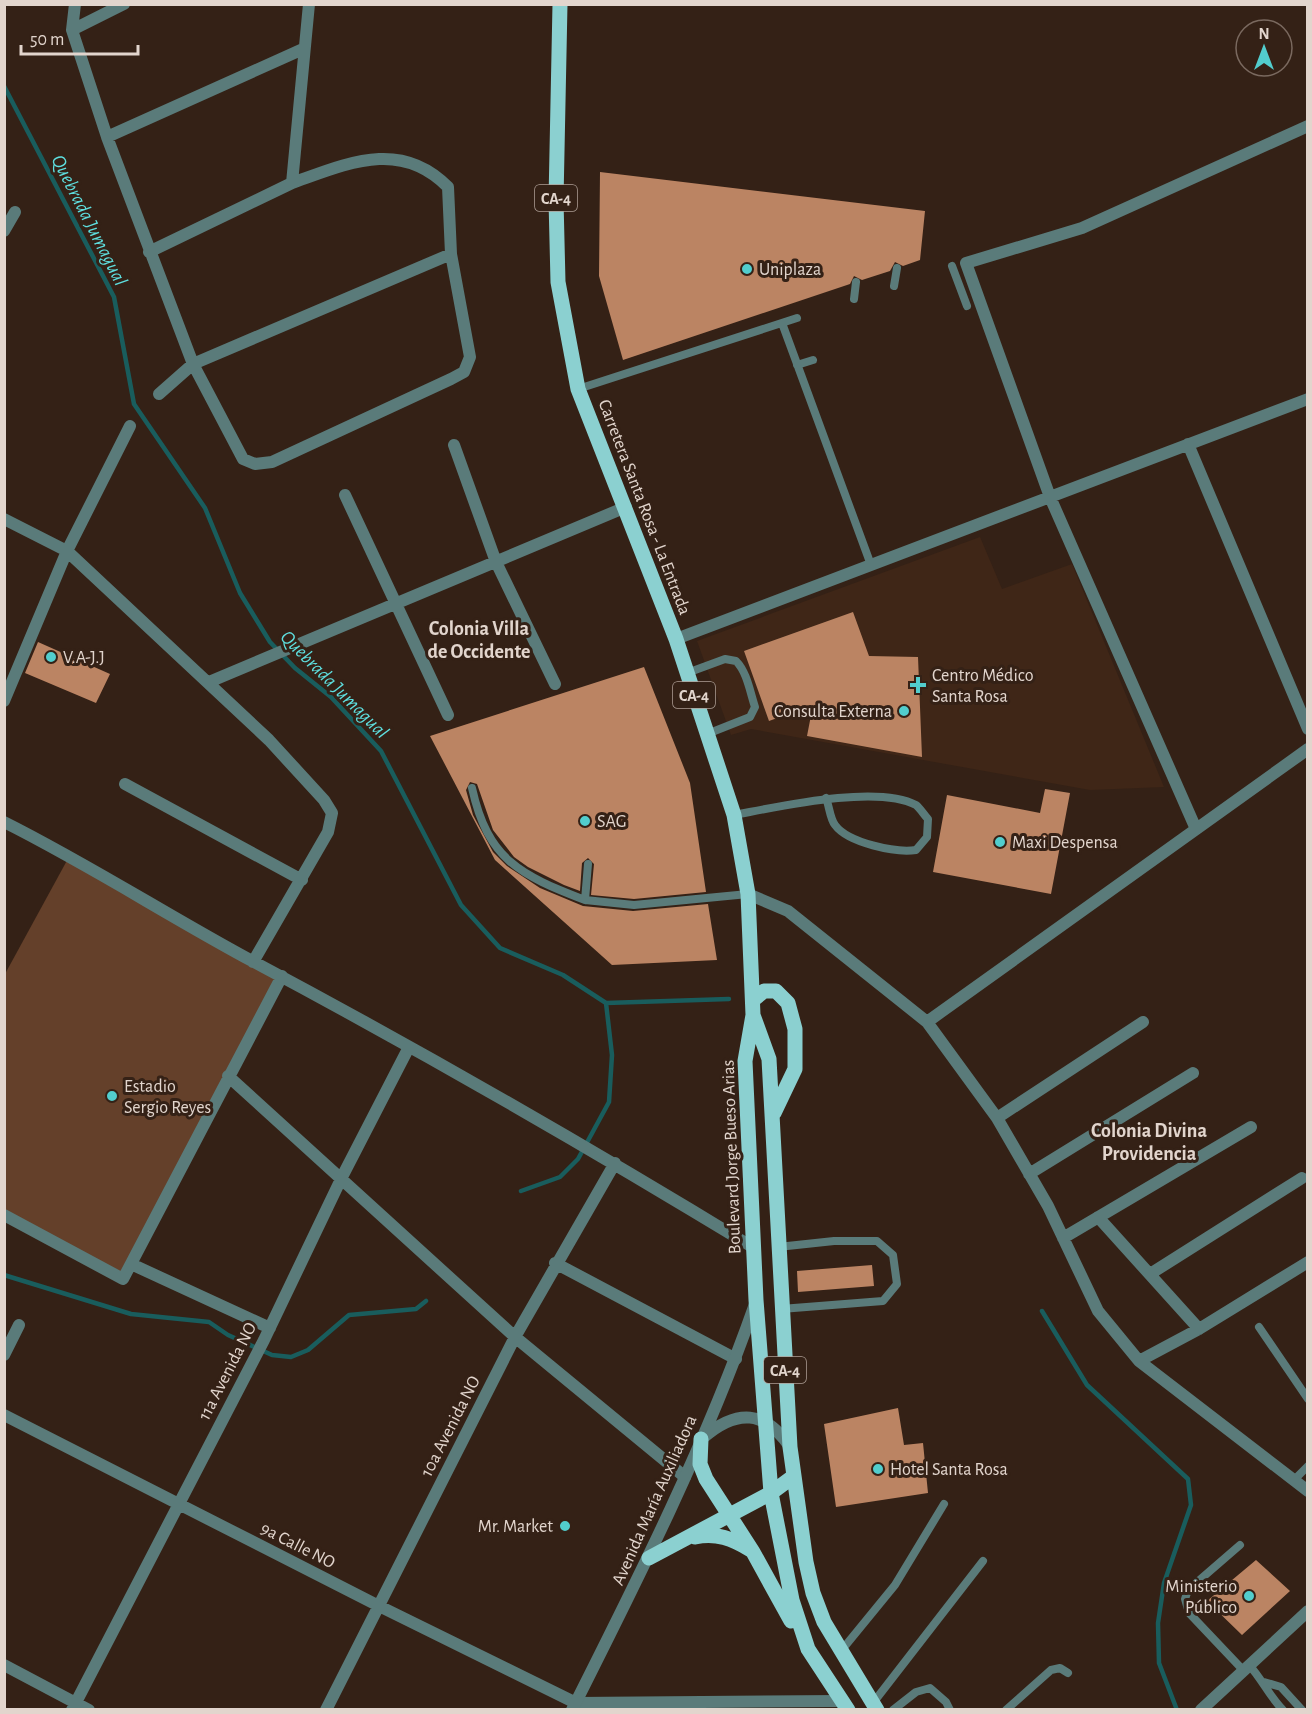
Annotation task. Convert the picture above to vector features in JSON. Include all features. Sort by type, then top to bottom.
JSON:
[{"type":"main road","name":"Carretera Santa Rosa - La Entrada","points":[[562,5],[556,200],[558,282],[578,389],[676,639],[734,815],[748,894],[753,1008]]},
{"type":"main road","points":[[753,1008],[764,991],[776,991],[788,1003],[795,1029],[795,1069],[772,1116]]},
{"type":"main road","name":"CA-4","points":[[753,1008],[770,1059],[781,1309],[790,1447],[813,1593],[841,1651],[875,1706]]},
{"type":"main road","name":"Boulevard Jorge Bueso Arias","points":[[753,1008],[745,1061],[756,1300],[771,1492],[792,1600],[808,1649],[844,1705]]},
{"type":"main road","points":[[701,1439],[700,1464],[706,1479],[753,1552],[808,1649]]},
{"type":"main road","points":[[649,1558],[771,1492],[794,1476]]},
{"type":"main road","points":[[683,1540],[704,1535],[726,1537],[753,1552]]},
{"type":"street","points":[[75,4],[72,30],[107,137],[150,252],[193,364],[243,459],[255,464],[272,462],[464,372],[470,357],[451,254],[448,187],[429,172],[388,157],[352,162],[292,183],[150,252]]},
{"type":"street","points":[[72,30],[124,4]]},
{"type":"street","points":[[292,183],[309,4]]},
{"type":"street","points":[[107,137],[303,49]]},
{"type":"street","points":[[1196,829],[1050,497],[966,263],[1082,228],[1308,126]]},
{"type":"street","points":[[4,231],[15,213]]},
{"type":"street","points":[[159,394],[193,364],[451,254]]},
{"type":"street","points":[[676,639],[1308,399]]},
{"type":"street","points":[[4,701],[67,551],[130,426]]},
{"type":"street","points":[[1188,444],[1308,729]]},
{"type":"street","points":[[454,445],[496,562],[555,684]]},
{"type":"street","points":[[345,495],[448,715]]},
{"type":"street","points":[[209,682],[266,656],[626,507]]},
{"type":"street","points":[[4,519],[67,551],[269,740],[324,800],[332,813],[328,832],[253,962]]},
{"type":"street","points":[[927,1022],[1308,749]]},
{"type":"street","points":[[125,784],[302,880]]},
{"type":"street","points":[[4,822],[70,855],[253,962],[282,976],[594,1151],[754,1248]]},
{"type":"street","points":[[748,894],[788,911],[927,1022],[996,1118],[1063,1238],[1098,1311],[1139,1361],[1308,1491]]},
{"type":"street","points":[[4,1215],[123,1279],[282,976]]},
{"type":"street","points":[[996,1118],[1143,1022]]},
{"type":"street","name":"11a Avenida NO","points":[[74,1706],[264,1340],[342,1177],[409,1047]]},
{"type":"street","points":[[1029,1174],[1193,1073]]},
{"type":"street","points":[[228,1076],[342,1177],[515,1337],[685,1477]]},
{"type":"street","points":[[1063,1238],[1251,1127]]},
{"type":"street","name":"10a Avenida NO","points":[[326,1710],[515,1337],[555,1263],[615,1163]]},
{"type":"street","points":[[1150,1275],[1302,1178]]},
{"type":"street","points":[[1098,1217],[1199,1329]]},
{"type":"street","points":[[1139,1361],[1199,1329],[1308,1262]]},
{"type":"street","points":[[555,1263],[736,1359]]},
{"type":"street","points":[[131,1264],[270,1328]]},
{"type":"street","name":"Avenida María Auxiliadora","points":[[574,1706],[649,1558],[736,1359],[756,1300]]},
{"type":"street","points":[[4,1355],[19,1325]]},
{"type":"street","name":"9a Calle NO","points":[[4,1415],[574,1706]]},
{"type":"street","points":[[701,1439],[727,1420],[748,1417],[766,1421],[780,1432],[790,1447]]},
{"type":"street","points":[[1201,1710],[1308,1611]]},
{"type":"street","points":[[4,1665],[74,1706],[89,1710]]},
{"type":"street","points":[[574,1706],[844,1705]]},
{"type":"lane","points":[[952,266],[967,306]]},
{"type":"lane","points":[[894,286],[897,268]]},
{"type":"lane","points":[[854,299],[856,282]]},
{"type":"lane","points":[[578,389],[797,318]]},
{"type":"lane","points":[[782,323],[871,565]]},
{"type":"lane","points":[[797,365],[813,360]]},
{"type":"lane","points":[[687,673],[725,660],[736,660],[740,665],[755,707],[750,717],[707,734]]},
{"type":"lane","points":[[472,788],[479,818],[499,852],[516,868],[585,900],[634,905],[748,894]]},
{"type":"lane","points":[[734,815],[826,798],[890,798],[917,805],[928,819],[927,837],[916,850],[899,853],[858,840],[835,826],[826,798]]},
{"type":"lane","points":[[585,900],[588,864]]},
{"type":"lane","points":[[778,1247],[834,1241],[877,1241],[893,1255],[897,1284],[883,1301],[781,1309]]},
{"type":"lane","points":[[1259,1327],[1308,1399]]},
{"type":"lane","points":[[1294,1480],[1308,1466]]},
{"type":"lane","points":[[841,1651],[895,1585],[944,1504]]},
{"type":"lane","points":[[1240,1545],[1188,1590],[1185,1599],[1189,1613],[1246,1668],[1264,1682],[1281,1687],[1302,1710]]},
{"type":"lane","points":[[875,1706],[983,1561]]},
{"type":"lane","points":[[1006,1710],[1052,1670],[1060,1668],[1068,1673]]},
{"type":"lane","points":[[1264,1682],[1271,1697],[1283,1710]]},
{"type":"lane","points":[[893,1710],[916,1692],[930,1688],[946,1702],[950,1710]]},
{"type":"shaded area","name":"Centro Médico Santa Rosa","points":[[980,537],[1002,589],[1072,564],[1164,787],[1090,790],[751,729],[731,735],[697,641]]},
{"type":"shaded area","name":"Estadio Sergio Reyes","points":[[70,855],[282,976],[123,1279],[5,1215],[5,974]]},
{"type":"building","name":"Uniplaza","points":[[600,172],[925,211],[920,260],[903,266],[895,262],[890,271],[862,280],[854,276],[850,284],[623,360],[599,276]]},
{"type":"building","points":[[853,612],[869,656],[918,657],[922,757],[807,736],[813,705],[769,721],[744,651]]},
{"type":"building","name":"V.A-J.J","points":[[38,642],[110,674],[96,703],[25,673]]},
{"type":"building","name":"SAG","points":[[644,667],[690,783],[706,892],[634,899],[591,895],[594,864],[588,858],[582,863],[580,891],[564,885],[528,867],[514,857],[493,830],[477,784],[470,782],[466,790],[473,815],[493,852],[507,866],[540,888],[583,906],[633,911],[708,904],[717,960],[612,965],[495,860],[430,736]]},
{"type":"building","name":"Maxi Despensa","points":[[1045,789],[1070,793],[1051,894],[933,872],[947,795],[1040,813]]},
{"type":"building","points":[[872,1265],[874,1286],[798,1292],[797,1271]]},
{"type":"building","name":"Hotel Santa Rosa","points":[[898,1408],[904,1445],[923,1443],[928,1493],[836,1507],[824,1424]]},
{"type":"building","name":"Ministerio Público","points":[[1256,1560],[1290,1591],[1242,1635],[1207,1601]]},
{"type":"waterway","name":"Quebrada Jumagual","points":[[4,86],[114,297],[134,404],[205,508],[240,593],[270,642],[295,668],[331,697],[381,751],[461,905],[500,948],[563,975],[606,1003],[729,999]]},
{"type":"waterway","points":[[521,1191],[560,1177],[578,1159],[609,1102],[612,1055],[606,1003]]},
{"type":"waterway","points":[[4,1275],[131,1314],[209,1322],[228,1335],[272,1355],[291,1357],[308,1350],[349,1315],[416,1309],[426,1301]]},
{"type":"waterway","name":"Quebrada Jumagual","points":[[1042,1311],[1087,1385],[1188,1479],[1191,1505],[1164,1583],[1158,1623],[1159,1663],[1177,1710]]},
{"type":"place","name":"Uniplaza","points":[[747,269]]},
{"type":"place","name":"V.A-J.J","points":[[51,657]]},
{"type":"place","name":"Centro Médico Santa Rosa","points":[[918,685]]},
{"type":"place","name":"Consulta Externa","points":[[904,711]]},
{"type":"place","name":"SAG","points":[[585,821]]},
{"type":"place","name":"Maxi Despensa","points":[[1000,842]]},
{"type":"place","name":"Estadio Sergio Reyes","points":[[112,1096]]},
{"type":"place","name":"Hotel Santa Rosa","points":[[878,1469]]},
{"type":"place","name":"Mr. Market","points":[[565,1526]]},
{"type":"place","name":"Ministerio Público","points":[[1249,1596]]},
{"type":"district","name":"Colonia Villa de Occidente","points":[[479,640]]},
{"type":"district","name":"Colonia Divina Providencia","points":[[1149,1142]]}]
